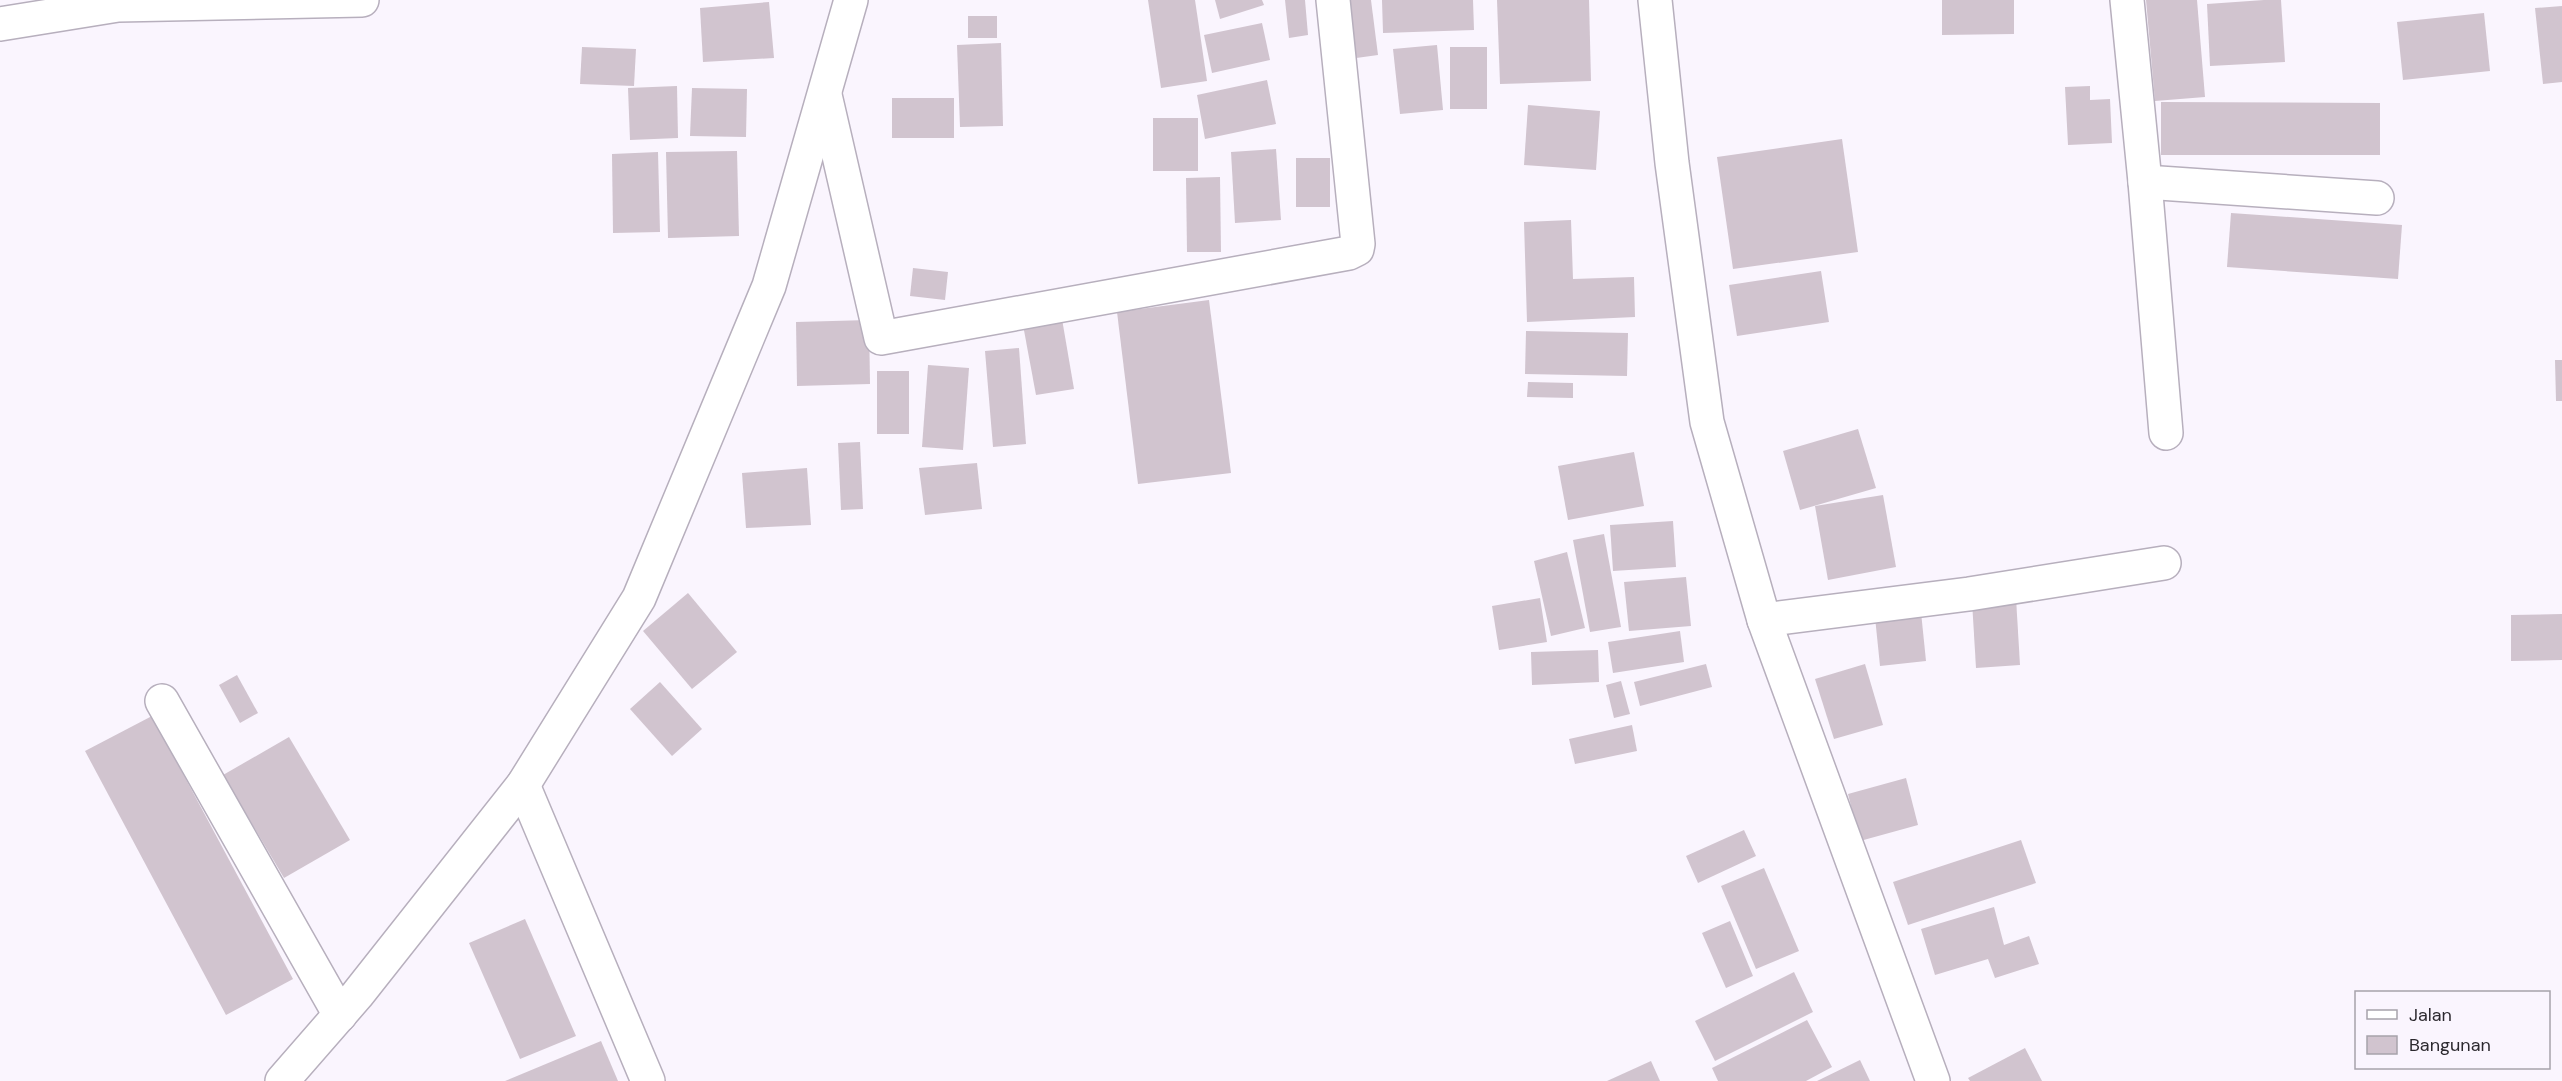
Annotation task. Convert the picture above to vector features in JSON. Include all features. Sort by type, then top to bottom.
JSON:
[{"type":"street","points":[[0,24],[118,5],[362,0]]},
{"type":"street","points":[[282,1081],[340,1015],[523,785],[639,598],[769,286],[851,0]]},
{"type":"street","points":[[825,92],[879,336],[881,338],[896,336],[1354,252],[1358,243],[1333,0]]},
{"type":"street","points":[[1655,0],[1672,163],[1707,422],[1764,620],[1933,1081]]},
{"type":"street","points":[[2127,0],[2166,433]]},
{"type":"street","points":[[2145,182],[2377,198]]},
{"type":"street","points":[[1764,620],[1970,594],[2164,563]]},
{"type":"street","points":[[162,702],[340,1015]]},
{"type":"street","points":[[523,785],[648,1081]]},
{"type":"building","points":[[1148,0],[1195,0],[1207,81],[1161,88]]},
{"type":"building","points":[[1215,0],[1262,0],[1264,5],[1220,19]]},
{"type":"building","points":[[1285,0],[1305,0],[1308,35],[1289,38]]},
{"type":"building","points":[[1342,0],[1371,0],[1378,55],[1349,59]]},
{"type":"building","points":[[1382,0],[1473,0],[1474,30],[1383,33]]},
{"type":"building","points":[[1497,0],[1589,0],[1591,81],[1500,84]]},
{"type":"building","points":[[1942,0],[2014,0],[2014,34],[1942,35]]},
{"type":"building","points":[[2146,0],[2197,0],[2205,97],[2155,101]]},
{"type":"building","points":[[2281,0],[2285,62],[2210,66],[2207,4]]},
{"type":"building","points":[[769,2],[774,58],[703,62],[700,8]]},
{"type":"building","points":[[2562,6],[2562,82],[2543,84],[2535,8]]},
{"type":"building","points":[[2484,13],[2490,71],[2403,80],[2397,22]]},
{"type":"building","points":[[968,16],[997,16],[997,38],[968,38]]},
{"type":"building","points":[[1262,23],[1270,60],[1212,73],[1204,35]]},
{"type":"building","points":[[1001,43],[1003,126],[960,127],[957,45]]},
{"type":"building","points":[[1437,45],[1443,110],[1400,114],[1393,49]]},
{"type":"building","points":[[582,47],[636,49],[634,86],[580,84]]},
{"type":"building","points":[[1450,47],[1487,47],[1487,109],[1450,109]]},
{"type":"building","points":[[1267,80],[1276,124],[1205,139],[1197,95]]},
{"type":"building","points":[[677,86],[678,138],[630,140],[628,88]]},
{"type":"building","points":[[2090,86],[2090,100],[2110,99],[2112,143],[2068,145],[2065,87]]},
{"type":"building","points":[[692,88],[747,89],[746,137],[690,136]]},
{"type":"building","points":[[892,98],[954,98],[954,138],[892,138]]},
{"type":"building","points":[[2161,102],[2380,103],[2380,155],[2161,155]]},
{"type":"building","points":[[1528,105],[1600,111],[1596,170],[1524,165]]},
{"type":"building","points":[[1153,118],[1198,118],[1198,171],[1153,171]]},
{"type":"building","points":[[1842,139],[1858,252],[1733,269],[1717,157]]},
{"type":"building","points":[[1276,149],[1281,220],[1235,223],[1231,152]]},
{"type":"building","points":[[737,151],[739,236],[668,238],[666,152]]},
{"type":"building","points":[[658,152],[660,232],[613,233],[612,154]]},
{"type":"building","points":[[1296,158],[1330,158],[1330,207],[1296,207]]},
{"type":"building","points":[[1220,177],[1221,252],[1187,252],[1186,178]]},
{"type":"building","points":[[2231,213],[2402,225],[2398,279],[2227,267]]},
{"type":"building","points":[[1571,220],[1573,279],[1634,277],[1635,317],[1527,322],[1524,222]]},
{"type":"building","points":[[913,268],[948,272],[945,300],[910,296]]},
{"type":"building","points":[[1821,271],[1829,322],[1737,336],[1729,285]]},
{"type":"building","points":[[1209,300],[1231,473],[1138,484],[1117,312]]},
{"type":"building","points":[[1062,319],[1074,389],[1036,395],[1023,325]]},
{"type":"building","points":[[869,320],[870,384],[797,386],[796,322]]},
{"type":"building","points":[[1526,331],[1628,333],[1627,376],[1525,374]]},
{"type":"building","points":[[1019,348],[1026,444],[993,447],[985,351]]},
{"type":"building","points":[[2555,360],[2562,360],[2562,401],[2556,401]]},
{"type":"building","points":[[928,365],[969,368],[963,450],[922,447]]},
{"type":"building","points":[[877,371],[909,371],[909,434],[877,434]]},
{"type":"building","points":[[1528,382],[1573,383],[1573,398],[1527,397]]},
{"type":"building","points":[[1858,429],[1876,488],[1800,510],[1783,451]]},
{"type":"building","points":[[860,442],[863,509],[841,510],[838,443]]},
{"type":"building","points":[[1634,452],[1644,506],[1568,520],[1558,466]]},
{"type":"building","points":[[977,463],[982,509],[925,515],[919,468]]},
{"type":"building","points":[[807,468],[811,525],[746,528],[742,473]]},
{"type":"building","points":[[1883,495],[1896,567],[1828,580],[1815,506]]},
{"type":"building","points":[[1673,521],[1676,567],[1613,571],[1610,525]]},
{"type":"building","points":[[1604,534],[1621,627],[1590,632],[1573,540]]},
{"type":"building","points":[[1567,552],[1585,628],[1551,636],[1534,561]]},
{"type":"building","points":[[1686,577],[1691,626],[1629,631],[1624,582]]},
{"type":"building","points":[[688,593],[737,652],[692,689],[643,631]]},
{"type":"building","points":[[1540,598],[1547,642],[1499,650],[1492,606]]},
{"type":"building","points":[[2016,598],[2020,665],[1976,668],[1972,601]]},
{"type":"building","points":[[1921,612],[1926,661],[1880,666],[1875,617]]},
{"type":"building","points":[[2562,614],[2562,660],[2511,661],[2511,615]]},
{"type":"building","points":[[1680,631],[1684,662],[1613,673],[1608,642]]},
{"type":"building","points":[[1598,650],[1599,682],[1532,685],[1531,652]]},
{"type":"building","points":[[1706,664],[1712,687],[1640,706],[1634,682]]},
{"type":"building","points":[[1865,664],[1883,725],[1834,739],[1815,679]]},
{"type":"building","points":[[237,675],[258,713],[240,723],[219,685]]},
{"type":"building","points":[[1621,681],[1630,714],[1614,718],[1606,685]]},
{"type":"building","points":[[660,682],[702,729],[672,756],[630,709]]},
{"type":"building","points":[[152,716],[293,979],[226,1015],[85,751]]},
{"type":"building","points":[[1632,725],[1637,751],[1575,764],[1569,739]]},
{"type":"building","points":[[289,737],[350,840],[284,878],[223,775]]},
{"type":"building","points":[[1906,778],[1918,825],[1860,841],[1848,794]]},
{"type":"building","points":[[1744,830],[1756,856],[1698,883],[1686,856]]},
{"type":"building","points":[[2021,840],[2036,883],[1908,925],[1893,882]]},
{"type":"building","points":[[1764,868],[1799,951],[1756,969],[1721,886]]},
{"type":"building","points":[[1994,907],[2004,945],[2029,936],[2039,964],[1995,978],[1988,959],[1935,975],[1921,929]]},
{"type":"building","points":[[525,919],[576,1036],[520,1059],[469,943]]},
{"type":"building","points":[[1730,921],[1753,976],[1726,988],[1702,933]]},
{"type":"building","points":[[1794,972],[1813,1012],[1715,1061],[1695,1021]]},
{"type":"building","points":[[1807,1020],[1832,1067],[1806,1081],[1718,1081],[1712,1068]]},
{"type":"building","points":[[601,1041],[618,1081],[505,1081]]},
{"type":"building","points":[[2025,1048],[2042,1081],[1970,1081],[1968,1078]]},
{"type":"building","points":[[1860,1060],[1870,1081],[1817,1081]]},
{"type":"building","points":[[1651,1061],[1660,1081],[1607,1081]]}]
